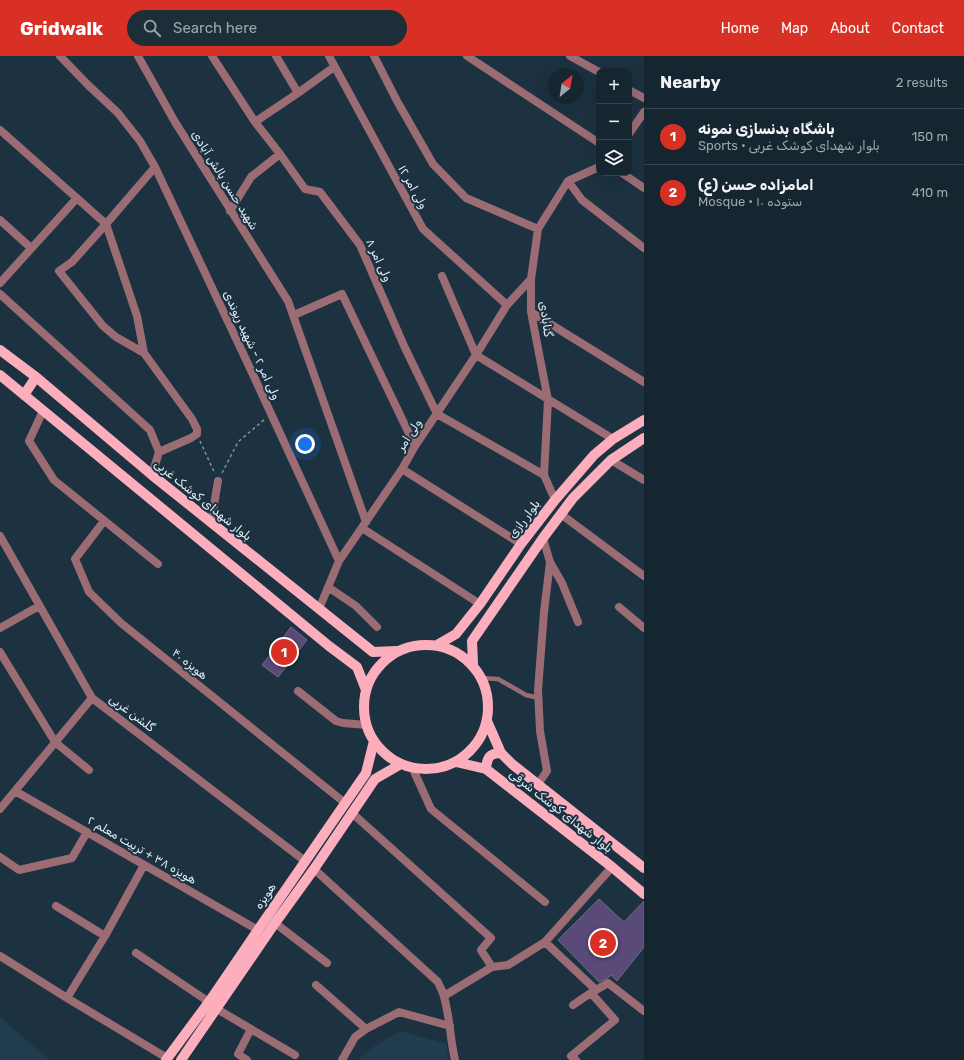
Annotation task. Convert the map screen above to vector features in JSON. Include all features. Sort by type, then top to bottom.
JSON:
[{"type":"main road","name":"بلوار شهدای کوشک غربی","points":[[0,350],[36,377],[211,523],[373,652],[397,651]]},
{"type":"main road","points":[[0,375],[329,646],[357,667],[366,690]]},
{"type":"main road","points":[[24,395],[36,377]]},
{"type":"main road","name":"بلوار رازی","points":[[437,645],[456,634],[480,604],[521,544],[555,500],[594,455],[614,439],[644,420]]},
{"type":"main road","points":[[473,663],[454,651],[437,645],[427,644],[406,647],[397,651],[377,668],[366,690],[364,708],[366,725],[374,740],[383,752],[401,764],[428,769],[456,762],[471,750],[481,736],[487,721],[488,699],[481,678],[473,663],[472,640],[543,538],[573,498],[611,460],[644,438]]},
{"type":"main road","name":"بلوار شهدای کوشک شرقی","points":[[487,721],[501,753],[512,764],[644,868]]},
{"type":"main road","name":"هویزه","points":[[181,1060],[258,930],[366,773],[374,740]]},
{"type":"main road","points":[[486,769],[486,762],[489,757],[494,753],[501,753]]},
{"type":"main road","name":"بلوار شهدای کوشک شرقی","points":[[456,762],[486,769],[612,867],[644,894]]},
{"type":"main road","name":"هویزه","points":[[167,1059],[213,1005],[275,923],[314,869],[375,779],[401,764]]},
{"type":"street","name":"ولی امر ۲ - شهید ریوندی","points":[[60,56],[118,113],[140,141],[155,166],[339,560]]},
{"type":"street","name":"شهید حسن بالش آبادی","points":[[138,56],[175,122],[288,301],[364,525]]},
{"type":"street","name":"ولی امر ۸","points":[[212,56],[255,122],[305,190],[320,192],[360,245],[405,348],[437,414]]},
{"type":"street","points":[[276,56],[298,93]]},
{"type":"street","name":"ولی امر ۱۲","points":[[329,56],[423,229],[507,305]]},
{"type":"street","points":[[374,56],[434,164],[461,193],[466,198],[538,229]]},
{"type":"street","points":[[467,56],[596,141]]},
{"type":"street","points":[[570,56],[596,70]]},
{"type":"street","points":[[255,122],[334,67]]},
{"type":"street","points":[[632,92],[644,98]]},
{"type":"street","points":[[632,130],[644,112]]},
{"type":"street","points":[[0,130],[106,224],[137,316],[144,353]]},
{"type":"street","points":[[230,211],[251,177],[280,154]]},
{"type":"street","points":[[155,166],[72,262],[59,271],[103,326],[116,337],[144,353],[192,419],[197,429],[197,434],[159,452]]},
{"type":"street","points":[[596,168],[568,181],[582,200],[644,248]]},
{"type":"street","points":[[626,176],[644,188]]},
{"type":"street","name":"گنابادی","points":[[555,500],[544,475],[548,400],[531,312],[531,279],[538,229],[568,181]]},
{"type":"street","points":[[0,283],[77,198]]},
{"type":"street","points":[[0,220],[32,248]]},
{"type":"street","points":[[442,276],[476,355],[614,439]]},
{"type":"street","name":"ولی امر","points":[[319,609],[339,560],[402,469],[415,446],[476,355],[507,305],[531,279]]},
{"type":"street","points":[[0,294],[150,430],[159,452],[152,475]]},
{"type":"street","points":[[294,315],[342,294],[415,446]]},
{"type":"street","points":[[531,312],[644,382]]},
{"type":"street","points":[[42,411],[29,441],[54,480],[158,564]]},
{"type":"street","points":[[437,414],[544,475]]},
{"type":"street","points":[[611,460],[644,480]]},
{"type":"street","points":[[402,469],[521,544]]},
{"type":"street","points":[[211,523],[218,481]]},
{"type":"street","points":[[562,514],[644,576]]},
{"type":"street","name":"هویزه ۴۰","points":[[104,521],[75,560],[89,592],[121,623],[345,803]]},
{"type":"street","points":[[364,525],[429,571],[480,604]]},
{"type":"street","name":"گلشن غربی","points":[[0,536],[92,698],[305,861]]},
{"type":"street","points":[[543,538],[550,562],[562,583],[578,622]]},
{"type":"street","points":[[538,784],[547,771],[540,731],[538,690],[544,612],[550,562]]},
{"type":"street","points":[[328,587],[356,606],[377,627]]},
{"type":"street","points":[[0,628],[39,606]]},
{"type":"street","points":[[619,607],[644,628]]},
{"type":"street","points":[[0,652],[55,742],[89,770]]},
{"type":"street","points":[[298,691],[336,721],[366,725]]},
{"type":"street","points":[[0,807],[92,698]]},
{"type":"street","points":[[412,767],[431,809],[545,902]]},
{"type":"street","name":"هویزه ۳۸ + تربیت معلم ۲","points":[[15,791],[258,930]]},
{"type":"street","points":[[352,813],[491,938],[480,950],[492,967]]},
{"type":"street","points":[[0,857],[19,870],[72,858],[87,832]]},
{"type":"street","points":[[67,998],[105,936],[144,865]]},
{"type":"street","points":[[444,996],[492,967],[508,965],[545,942],[612,867]]},
{"type":"street","points":[[314,869],[438,982],[444,996],[455,1060]]},
{"type":"street","points":[[56,906],[105,936]]},
{"type":"street","points":[[275,923],[327,963]]},
{"type":"street","points":[[545,942],[593,991],[615,1020],[571,1056],[576,1060]]},
{"type":"street","points":[[136,953],[213,1005],[295,1055]]},
{"type":"street","points":[[0,956],[167,1059]]},
{"type":"street","points":[[573,1005],[593,991],[608,983],[644,1011]]},
{"type":"street","points":[[316,985],[366,1029]]},
{"type":"street","points":[[342,1060],[355,1037],[366,1029],[399,1012],[450,1026]]},
{"type":"street","points":[[248,1060],[238,1054],[251,1029]]},
{"type":"lane","points":[[481,678],[498,679],[526,695],[539,698]]},
{"type":"path","points":[[218,481],[238,442],[271,413]]},
{"type":"path","points":[[197,434],[218,481]]},
{"type":"shaded area","points":[[0,1017],[50,1060],[0,1060]]},
{"type":"shaded area","points":[[400,1031],[446,1044],[449,1060],[358,1060],[370,1049]]},
{"type":"building","points":[[291,627],[307,640],[278,677],[262,665]]},
{"type":"building","points":[[599,899],[624,922],[644,901],[644,947],[617,981],[611,975],[599,982],[558,940]]},
{"type":"place","name":"باشگاه بدنسازی نمونه","points":[[284,652]]},
{"type":"place","name":"امامزاده حسن (ع)","points":[[603,943]]}]
